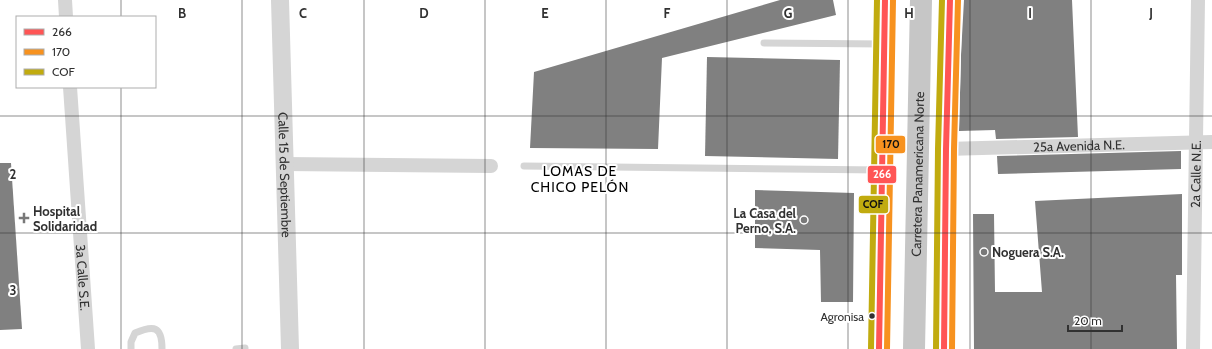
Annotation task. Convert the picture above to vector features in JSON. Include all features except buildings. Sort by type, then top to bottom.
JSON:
[{"type":"highway","name":"Carretera Panamericana Norte","points":[[914,349],[921,0]]},
{"type":"highway","points":[[944,349],[946,149],[950,0]]},
{"type":"street","points":[[65,0],[66,16]]},
{"type":"street","name":"Calle 15 de Septiembre","points":[[280,0],[290,349]]},
{"type":"street","points":[[879,349],[883,170],[884,0]]},
{"type":"street","name":"2a Calle N.E.","points":[[1192,349],[1198,0]]},
{"type":"street","name":"3a Calle S.E.","points":[[70,88],[88,349]]},
{"type":"street","name":"25a Avenida N.E.","points":[[946,149],[1212,142]]},
{"type":"street","points":[[284,164],[491,166]]},
{"type":"lane","points":[[764,43],[884,44]]},
{"type":"lane","points":[[524,166],[883,170]]},
{"type":"lane","points":[[131,349],[131,342],[135,333],[146,328],[154,328],[160,332],[162,338],[162,349]]},
{"type":"lane","points":[[236,349],[245,348]]},
{"type":"transit line","name":"COF","points":[[871,349],[877,0]]},
{"type":"transit line","name":"266","points":[[879,349],[885,0]]},
{"type":"transit line","name":"170","points":[[887,349],[893,0]]},
{"type":"transit line","name":"COF","points":[[936,349],[938,149],[942,0]]},
{"type":"transit line","name":"266","points":[[944,349],[946,149],[950,0]]},
{"type":"transit line","name":"170","points":[[952,349],[954,149],[958,0]]},
{"type":"place","name":"Hospital Solidaridad","points":[[24,218]]},
{"type":"place","name":"La Casa del Perno, S.A.","points":[[804,220]]},
{"type":"place","name":"Noguera S.A.","points":[[984,252]]},
{"type":"place","name":"Agronisa","points":[[872,316]]},
{"type":"district","name":"LOMAS DE CHICO PELÓN","points":[[580,180]]}]
